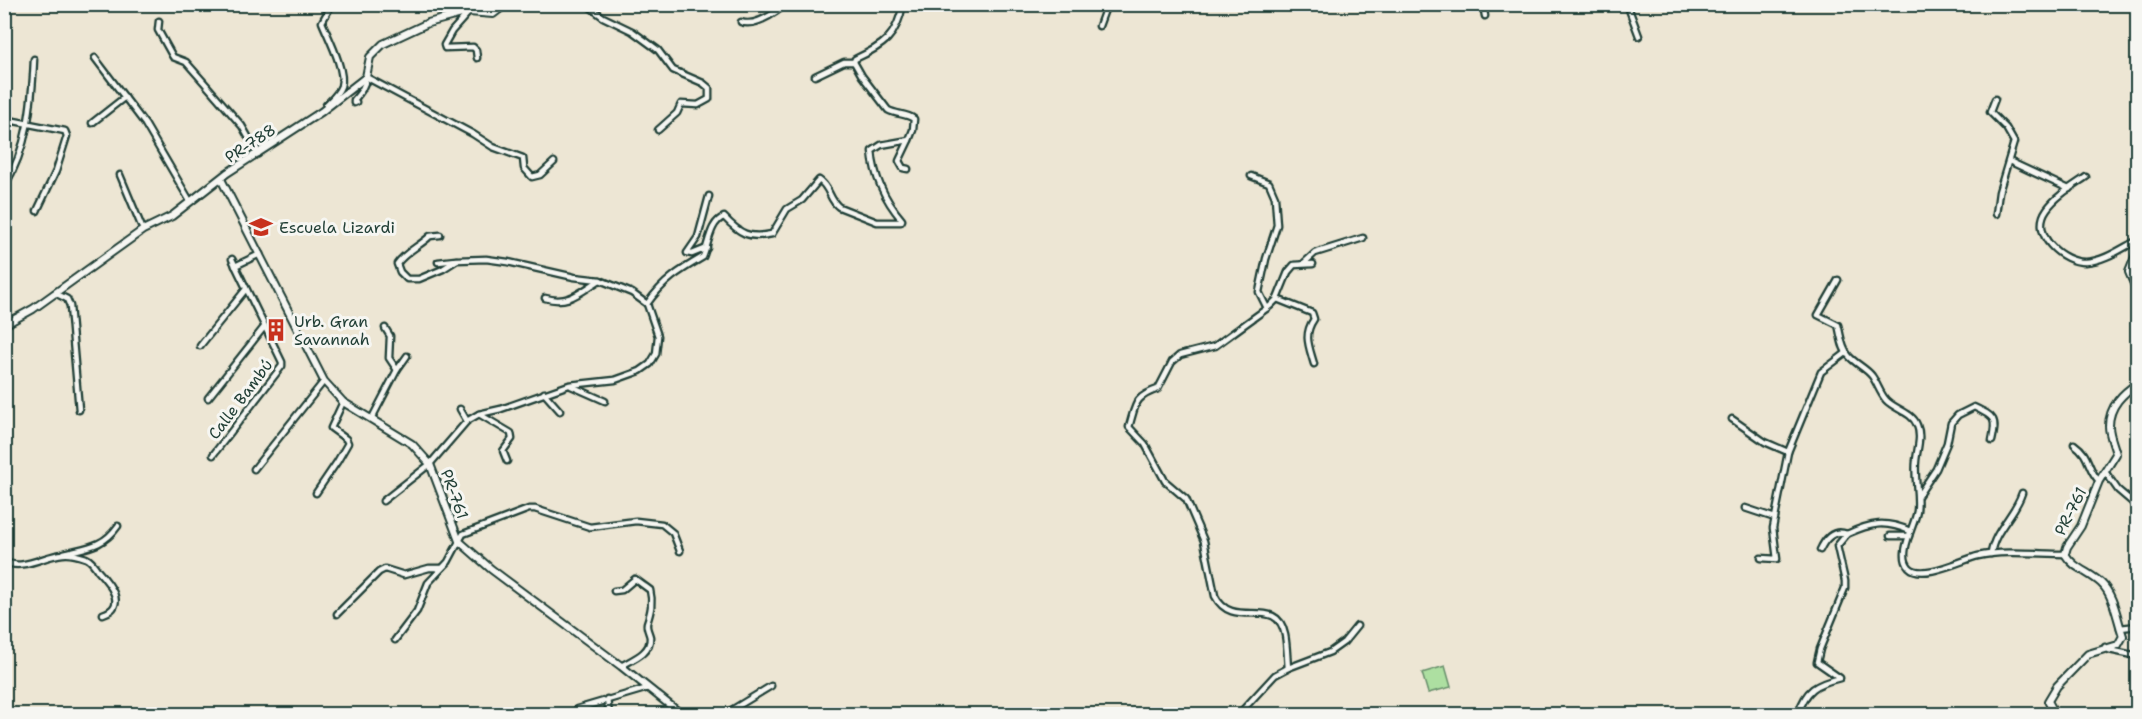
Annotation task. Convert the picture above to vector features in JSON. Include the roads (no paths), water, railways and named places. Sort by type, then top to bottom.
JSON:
[{"type":"street","points":[[321,112],[342,84],[339,65],[322,22],[332,4]]},
{"type":"street","points":[[356,102],[354,100],[366,83],[370,57],[383,44],[428,23],[469,12],[493,14],[506,4]]},
{"type":"street","points":[[585,4],[603,17],[632,31],[658,50],[673,70],[709,88],[709,99],[698,105],[681,105],[677,113],[658,130]]},
{"type":"street","points":[[741,22],[748,25],[756,22],[786,4]]},
{"type":"street","points":[[815,76],[843,63],[854,62],[855,59],[877,49],[890,37],[899,22],[903,4]]},
{"type":"street","points":[[1099,26],[1107,4]]},
{"type":"street","points":[[1485,16],[1484,10],[1488,4]]},
{"type":"street","points":[[1628,4],[1639,36]]},
{"type":"street","points":[[469,12],[452,31],[444,45],[445,48],[473,47],[477,58]]},
{"type":"street","points":[[159,21],[158,30],[173,57],[186,62],[208,87],[242,126],[258,154]]},
{"type":"street","points":[[95,58],[146,124],[190,201]]},
{"type":"street","points":[[4,187],[15,166],[28,124],[34,59]]},
{"type":"street","points":[[854,62],[888,110],[894,114],[907,114],[914,119],[913,130],[899,161],[903,168],[908,169]]},
{"type":"street","points":[[366,77],[493,147],[523,158],[524,168],[532,177],[540,175],[554,162]]},
{"type":"street","name":"PR-788","points":[[4,325],[33,309],[143,230],[172,216],[221,179],[321,112],[366,77]]},
{"type":"street","points":[[92,123],[125,97]]},
{"type":"street","points":[[1995,99],[1990,112],[2006,128],[2014,142],[1999,192],[1996,214]]},
{"type":"street","points":[[4,118],[64,132],[67,136],[56,171],[37,211]]},
{"type":"street","points":[[647,304],[658,288],[703,256],[713,226],[720,218],[724,217],[735,228],[747,234],[758,237],[772,234],[787,209],[802,200],[819,180],[825,184],[834,204],[839,207],[877,222],[901,222],[902,220],[890,206],[879,184],[872,151],[881,145],[909,140]]},
{"type":"street","points":[[2009,161],[2069,189]]},
{"type":"street","points":[[120,175],[143,230]]},
{"type":"street","points":[[1251,176],[1269,183],[1275,197],[1277,225],[1259,292],[1266,308]]},
{"type":"street","points":[[2086,177],[2047,209],[2042,220],[2044,235],[2053,249],[2066,258],[2085,262],[2105,258],[2138,240]]},
{"type":"street","name":"PR-761","points":[[221,179],[324,381],[343,402],[412,444],[430,464],[459,541],[491,569],[681,714]]},
{"type":"street","points":[[707,248],[692,254],[687,253],[698,237],[709,196]]},
{"type":"street","points":[[440,235],[430,236],[401,258],[397,264],[399,272],[407,279],[419,279],[457,260]]},
{"type":"street","points":[[1304,264],[1315,253],[1363,238]]},
{"type":"street","points":[[2138,250],[2129,272],[2138,293]]},
{"type":"street","points":[[235,266],[260,254]]},
{"type":"street","name":"Calle Bambú","points":[[213,455],[282,366],[232,259]]},
{"type":"street","points":[[383,501],[430,464],[467,421],[479,414],[501,409],[569,385],[615,380],[640,371],[650,364],[656,354],[658,336],[647,304],[632,293],[600,280],[574,278],[507,262],[486,259],[438,262]]},
{"type":"street","points":[[1288,668],[1285,633],[1280,620],[1267,613],[1239,615],[1224,608],[1218,602],[1204,541],[1186,499],[1165,480],[1145,444],[1129,427],[1137,402],[1144,394],[1158,389],[1172,362],[1180,355],[1215,346],[1277,299],[1288,272],[1294,265],[1313,264]]},
{"type":"street","points":[[545,298],[556,301],[566,300],[600,280]]},
{"type":"street","points":[[1838,280],[1818,315],[1838,325],[1846,353],[1871,375],[1886,400],[1917,424],[1920,442],[1915,482],[1918,496],[1917,514],[1904,556],[1908,567],[1915,570],[1942,570],[1977,556],[1991,554],[2065,554]]},
{"type":"street","points":[[200,346],[246,289]]},
{"type":"street","points":[[55,293],[67,298],[70,306],[79,410]]},
{"type":"street","points":[[1277,299],[1312,313],[1314,319],[1307,334],[1314,364]]},
{"type":"street","points":[[208,398],[265,326]]},
{"type":"street","points":[[385,328],[390,336],[389,358],[397,370]]},
{"type":"street","points":[[1761,558],[1777,559],[1773,528],[1788,452],[1821,372],[1846,353]]},
{"type":"street","points":[[372,418],[397,370],[407,356]]},
{"type":"street","points":[[254,469],[324,381]]},
{"type":"street","name":"PR-761","points":[[2120,628],[2109,594],[2102,584],[2070,562],[2065,554],[2081,526],[2099,481],[2116,454],[2109,425],[2115,403],[2122,394],[2138,383]]},
{"type":"street","points":[[569,385],[605,401]]},
{"type":"street","points":[[544,393],[560,411]]},
{"type":"street","points":[[316,493],[348,443],[331,428],[343,402]]},
{"type":"street","points":[[1918,496],[1935,469],[1947,443],[1951,423],[1958,415],[1974,408],[1989,414],[1996,426],[1992,441]]},
{"type":"street","points":[[460,409],[467,421]]},
{"type":"street","points":[[479,414],[511,434],[512,439],[503,451],[507,461]]},
{"type":"street","points":[[1732,419],[1765,442],[1788,452]]},
{"type":"street","points":[[2074,444],[2085,452],[2090,469],[2099,481]]},
{"type":"street","points":[[2106,473],[2118,490],[2138,507]]},
{"type":"street","points":[[1991,554],[2001,528],[2018,504],[2022,493]]},
{"type":"street","points":[[1745,508],[1775,518]]},
{"type":"street","points":[[395,640],[417,611],[428,583],[448,562],[463,534],[529,509],[590,527],[636,521],[662,524],[673,533],[680,551]]},
{"type":"street","points":[[1798,714],[1809,692],[1817,684],[1840,678],[1817,662],[1845,588],[1837,546],[1847,534],[1864,526],[1895,524],[1910,533]]},
{"type":"street","points":[[4,561],[14,565],[35,562],[104,542],[118,526]]},
{"type":"street","points":[[1820,550],[1824,541],[1831,534],[1843,532],[1847,534]]},
{"type":"street","points":[[1890,536],[1910,533]]},
{"type":"street","points":[[63,553],[88,558],[109,583],[115,595],[115,606],[111,611],[102,614]]},
{"type":"street","points":[[338,614],[379,572],[385,569],[404,575],[429,568],[441,568]]},
{"type":"street","points":[[614,591],[622,590],[635,579],[650,590],[652,598],[651,614],[646,625],[650,637],[649,646],[642,654],[621,666]]},
{"type":"street","points":[[1239,714],[1275,675],[1330,652],[1344,642],[1357,626]]},
{"type":"street","points":[[2055,714],[2048,701],[2057,686],[2088,654],[2105,647],[2118,645],[2122,636],[2120,628],[2138,626]]},
{"type":"street","points":[[2105,647],[2109,650],[2138,656]]},
{"type":"street","points":[[725,714],[771,686]]},
{"type":"street","points":[[579,714],[577,709],[648,688]]},
{"type":"street","points":[[607,699],[609,714]]},
{"type":"street","points":[[669,714],[674,708]]},
{"type":"place","name":"Escuela Lizardi","points":[[261,227]]},
{"type":"place","name":"Urb. Gran Savannah","points":[[276,330]]}]
